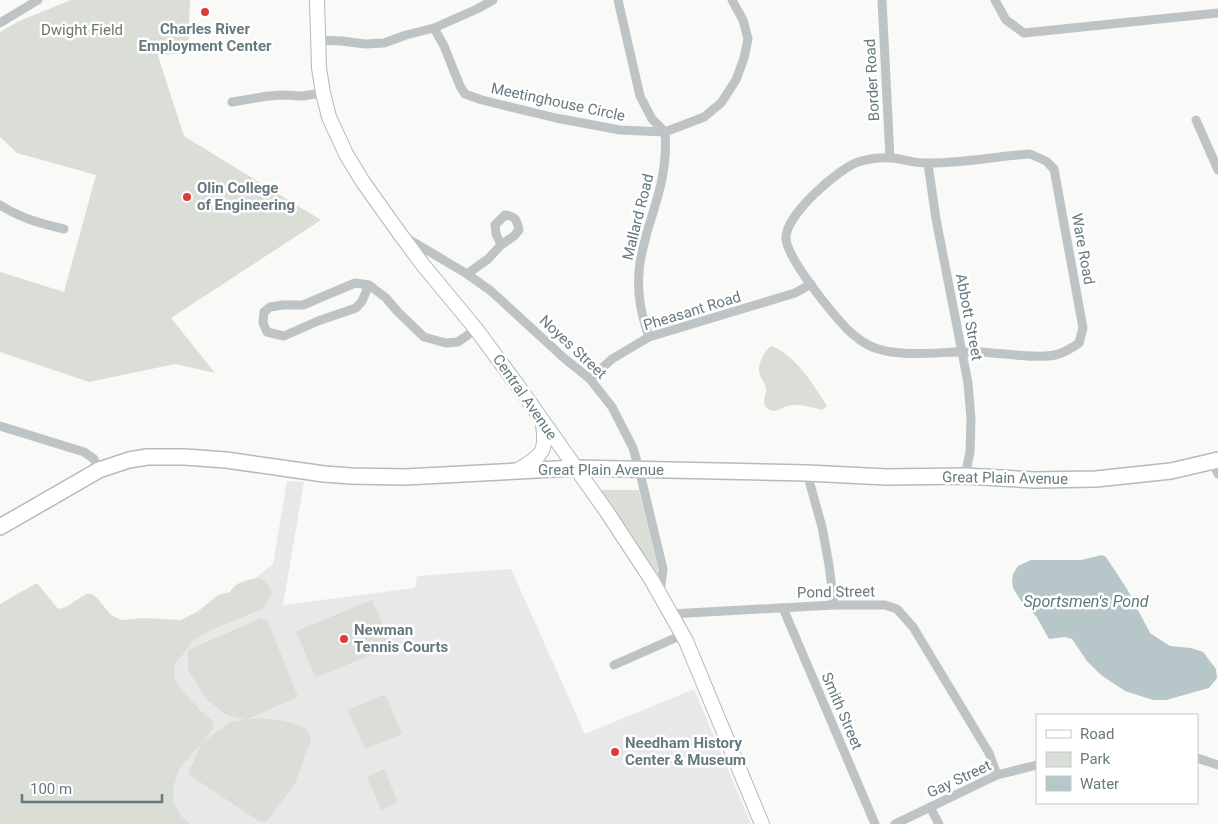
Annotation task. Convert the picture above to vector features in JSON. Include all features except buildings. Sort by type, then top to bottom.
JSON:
[{"type":"main road","name":"Central Avenue","points":[[317,0],[319,68],[323,93],[329,117],[346,154],[362,182],[400,234],[423,265],[476,328],[543,421],[607,512],[660,593],[682,634],[762,824]]},
{"type":"main road","points":[[518,470],[535,459],[544,449],[543,421]]},
{"type":"main road","name":"Great Plain Avenue","points":[[0,527],[99,470],[129,460],[147,457],[226,460],[324,474],[405,477],[575,468],[807,473],[887,477],[965,476],[1035,480],[1096,479],[1216,465]]},
{"type":"street","points":[[0,23],[38,0]]},
{"type":"street","points":[[318,40],[365,44],[384,43],[434,28],[477,9],[492,0]]},
{"type":"street","name":"Meetinghouse Circle","points":[[618,0],[640,96],[652,120],[665,132]]},
{"type":"street","points":[[665,132],[704,116],[721,103],[736,80],[748,39],[743,20],[732,0]]},
{"type":"street","name":"Border Road","points":[[882,0],[890,158]]},
{"type":"street","points":[[995,0],[1006,20],[1024,33],[1218,14]]},
{"type":"street","name":"Meetinghouse Circle","points":[[434,28],[465,94],[556,118],[620,130],[665,132]]},
{"type":"street","points":[[232,102],[268,96],[302,96],[323,93]]},
{"type":"street","points":[[1196,120],[1218,170]]},
{"type":"street","name":"Mallard Road","points":[[649,337],[640,302],[639,271],[642,250],[663,180],[667,152],[665,132]]},
{"type":"street","name":"Ware Road","points":[[928,164],[1030,154],[1046,161],[1054,169],[1083,328],[1079,343],[1056,354],[1042,356],[962,350]]},
{"type":"street","points":[[928,164],[890,158],[864,161],[846,168],[806,202],[788,226],[786,238],[789,252],[811,284],[848,330],[873,348],[892,353],[962,350]]},
{"type":"street","name":"Abbott Street","points":[[928,164],[936,219],[968,383],[971,419],[970,452],[965,476]]},
{"type":"street","points":[[0,206],[39,224],[64,229]]},
{"type":"street","name":"Noyes Street","points":[[400,234],[467,274],[491,291],[564,358],[590,379],[612,407],[633,448],[639,469],[663,569],[660,593]]},
{"type":"street","points":[[467,274],[488,260],[501,245]]},
{"type":"street","points":[[369,286],[362,301],[356,308],[318,320],[284,336],[267,332],[262,323],[264,312],[270,307],[303,305],[355,283],[369,286],[386,298],[424,337],[446,343],[458,342],[476,328]]},
{"type":"street","name":"Pheasant Road","points":[[590,379],[612,359],[649,337],[795,293],[811,284]]},
{"type":"street","points":[[0,426],[84,452],[94,459],[99,470]]},
{"type":"street","points":[[807,473],[822,527],[834,605]]},
{"type":"street","name":"Pond Street","points":[[671,614],[834,605],[885,605],[897,609],[913,626],[989,753],[997,775]]},
{"type":"street","name":"Smith Street","points":[[783,608],[875,824]]},
{"type":"street","points":[[614,665],[682,634]]},
{"type":"street","points":[[1198,758],[1218,765]]},
{"type":"street","name":"Gay Street","points":[[895,824],[997,775],[1036,765]]},
{"type":"street","points":[[930,807],[939,824]]},
{"type":"shaded area","points":[[287,481],[304,482],[283,605],[415,588],[417,576],[511,569],[585,734],[694,689],[751,824],[0,824],[0,723],[232,596],[273,564]]},
{"type":"green space","name":"Olin College of Engineering","points":[[71,0],[190,0],[188,52],[158,56],[184,136],[321,220],[171,318],[215,373],[175,364],[89,382],[0,352],[0,272],[64,292],[96,175],[17,153],[0,137],[0,32],[19,21]]},
{"type":"green space","points":[[772,346],[797,364],[827,406],[822,410],[792,405],[775,411],[765,406],[766,387],[759,368],[765,353]]},
{"type":"green space","points":[[600,490],[639,490],[658,568],[657,574]]},
{"type":"green space","points":[[259,578],[268,584],[272,595],[262,609],[211,630],[194,640],[174,666],[174,677],[181,689],[213,721],[213,729],[203,742],[230,722],[245,720],[227,715],[207,700],[188,670],[188,650],[261,618],[268,622],[298,697],[248,719],[263,718],[299,725],[306,728],[311,740],[295,783],[267,821],[260,822],[188,774],[201,744],[179,769],[173,788],[174,803],[181,816],[191,824],[0,824],[0,604],[37,583],[58,609],[66,607],[86,594],[92,594],[111,615],[121,620],[144,618],[181,620],[197,612],[218,595],[230,592],[239,583]]},
{"type":"green space","name":"Newman Tennis Courts","points":[[372,600],[392,646],[315,678],[296,631]]},
{"type":"green space","points":[[385,694],[402,734],[365,749],[348,710]]},
{"type":"green space","points":[[384,769],[398,802],[381,810],[367,777]]},
{"type":"water","name":"Sportsmen's Pond","points":[[1102,555],[1106,557],[1127,589],[1150,633],[1170,646],[1191,648],[1203,652],[1216,669],[1217,678],[1209,688],[1166,700],[1153,700],[1125,691],[1101,675],[1087,661],[1072,639],[1065,637],[1049,639],[1036,616],[1021,601],[1013,588],[1013,574],[1018,566],[1031,560],[1081,560]]},
{"type":"place","name":"Charles River Employment Center","points":[[205,12]]},
{"type":"place","name":"Olin College of Engineering","points":[[187,197]]},
{"type":"place","name":"Newman Tennis Courts","points":[[344,639]]},
{"type":"place","name":"Needham History Center & Museum","points":[[615,752]]},
{"type":"park label","name":"Dwight Field","points":[[82,30]]}]
